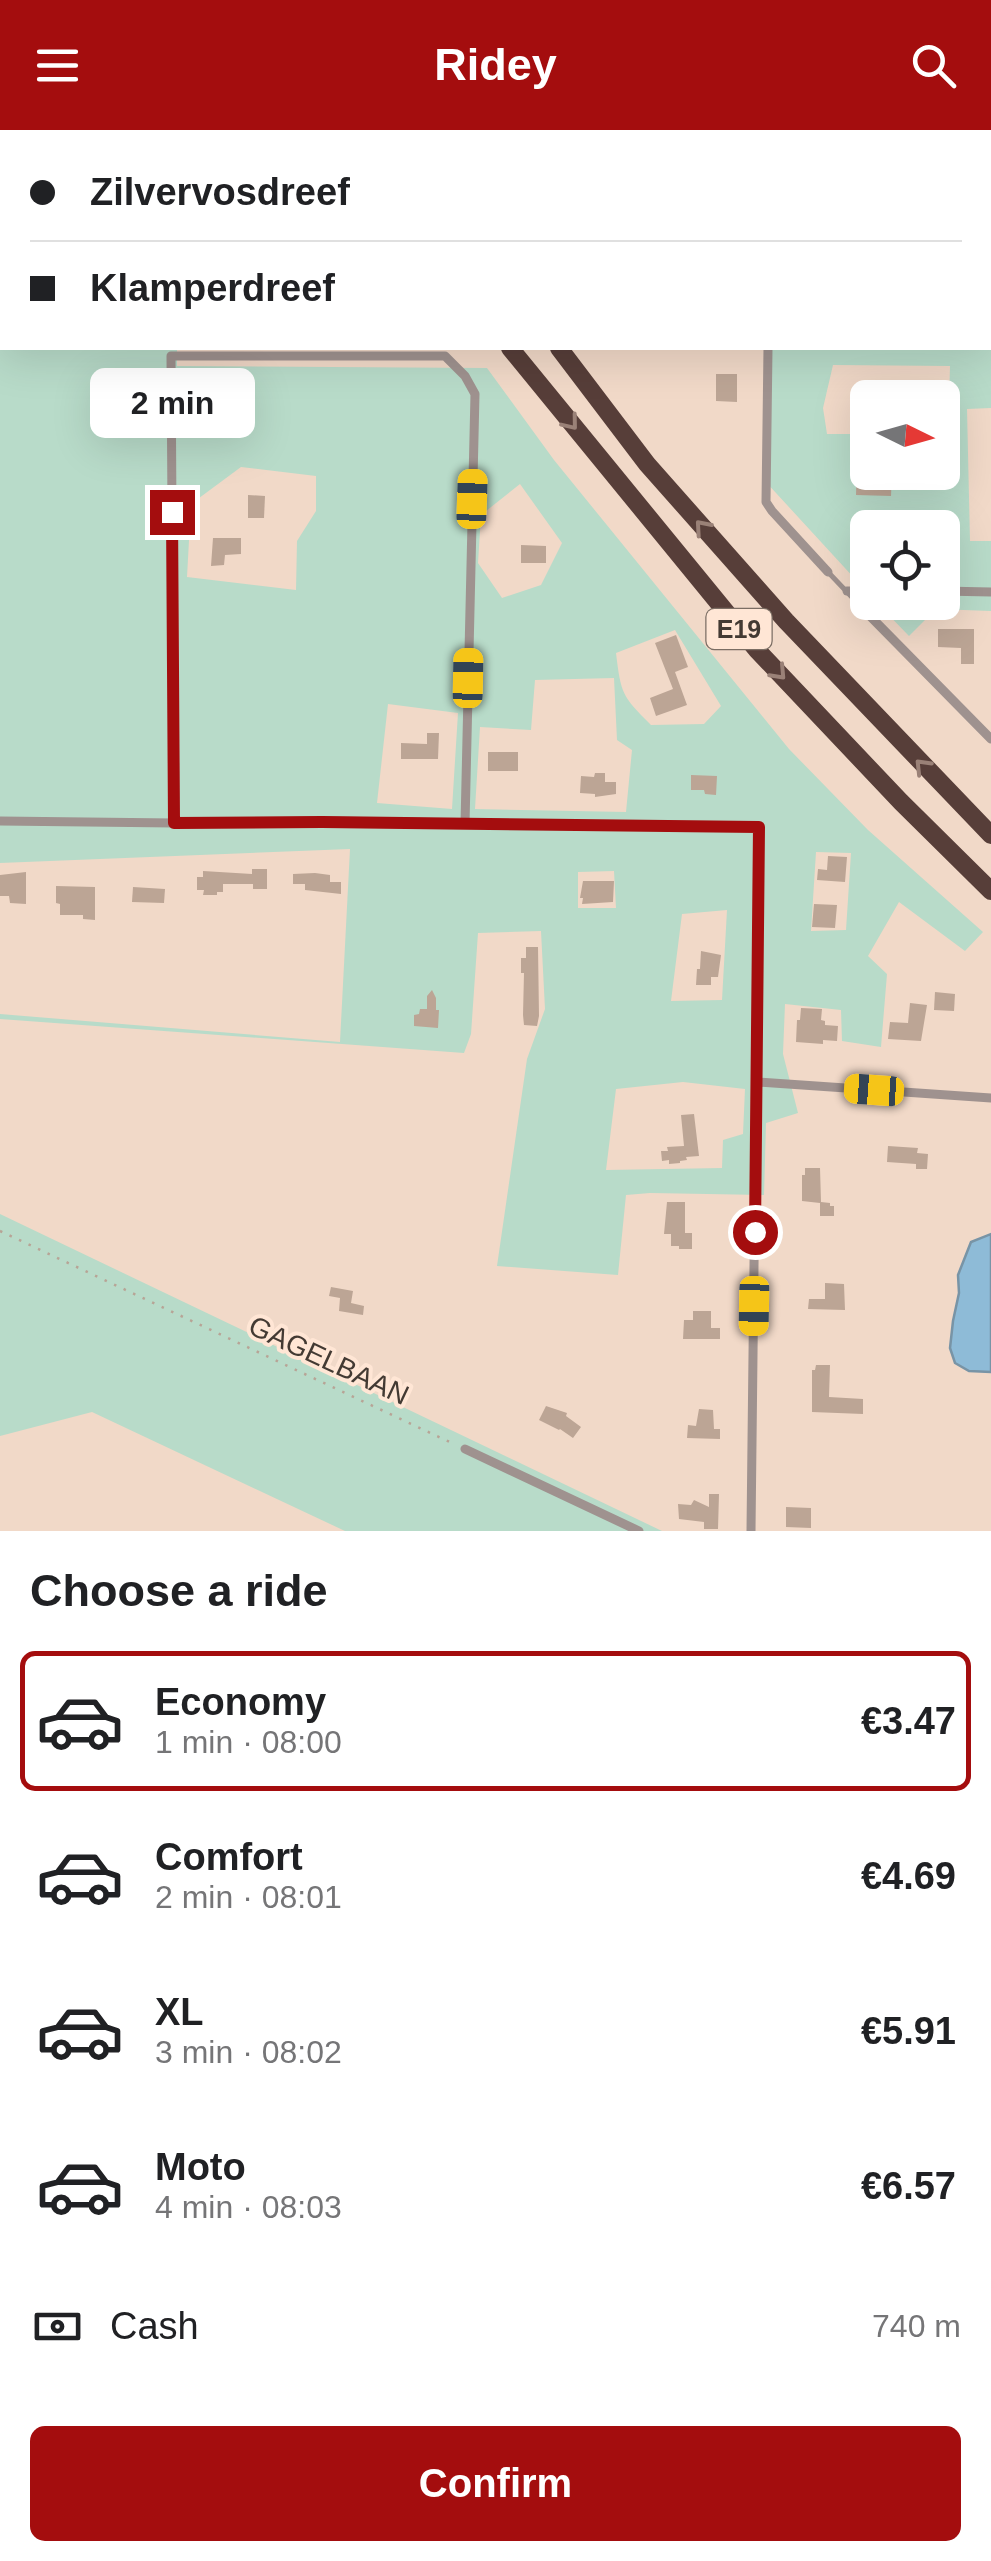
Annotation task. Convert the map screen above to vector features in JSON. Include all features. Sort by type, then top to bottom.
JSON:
[{"type":"highway","name":"E19","points":[[512,350],[757,650],[991,891]]},
{"type":"highway","name":"E19","points":[[561,350],[647,464],[760,593],[991,835]]},
{"type":"street","points":[[768,350],[766,502],[828,572]]},
{"type":"street","points":[[174,823],[171,356],[445,356],[465,376],[475,394],[465,824]]},
{"type":"street","points":[[960,592],[991,592]]},
{"type":"street","points":[[874,620],[991,740]]},
{"type":"street","points":[[0,821],[759,827],[751,1531]]},
{"type":"street","points":[[757,1082],[991,1098]]},
{"type":"street","points":[[466,1449],[639,1531]]},
{"type":"lane","points":[[828,572],[850,594]]},
{"type":"path","name":"GAGELBAAN","points":[[0,1231],[466,1449]]},
{"type":"green space","points":[[0,350],[177,350],[177,366],[487,368],[554,460],[789,749],[868,830],[983,932],[965,951],[899,902],[868,956],[887,974],[881,1047],[842,1041],[841,1010],[785,1004],[783,1054],[798,1113],[766,1123],[764,1195],[626,1195],[618,1275],[497,1266],[527,1059],[545,1009],[541,931],[478,933],[471,1034],[464,1053],[0,1019],[0,1014],[340,1042],[350,849],[0,863]],"holes":[[[241,467],[316,476],[316,511],[297,541],[296,590],[187,577],[191,504]],[[520,484],[562,543],[541,585],[502,598],[478,563],[481,515]],[[675,630],[721,706],[704,724],[651,725],[624,694],[616,653]],[[614,678],[617,740],[632,750],[626,812],[475,809],[480,727],[531,730],[535,680]],[[388,704],[458,713],[452,809],[377,803]],[[816,852],[851,853],[846,930],[811,931]],[[614,871],[616,908],[578,908],[578,872]],[[727,910],[722,1000],[671,1001],[682,914]],[[683,1082],[745,1089],[743,1134],[723,1140],[722,1168],[606,1170],[616,1089]]]},
{"type":"green space","points":[[768,350],[991,350],[991,408],[967,409],[970,541],[991,541],[991,611],[960,610],[960,510],[850,510],[850,574],[765,481]]},
{"type":"green space","points":[[893,620],[925,620],[909,636]]},
{"type":"green space","points":[[0,1214],[662,1531],[345,1531],[92,1412],[0,1436]]},
{"type":"water","points":[[991,1234],[991,1372],[969,1371],[955,1363],[950,1348],[958,1275],[971,1242]]},
{"type":"building","points":[[716,374],[737,374],[737,402],[716,401]]},
{"type":"building","points":[[856,490],[891,490],[891,496],[856,495]]},
{"type":"building","points":[[248,495],[265,496],[264,518],[248,518]]},
{"type":"building","points":[[213,538],[241,538],[241,554],[225,555],[224,565],[211,566]]},
{"type":"building","points":[[521,545],[546,546],[546,563],[521,563]]},
{"type":"building","points":[[938,629],[974,629],[974,664],[961,664],[961,648],[938,647]]},
{"type":"building","points":[[676,635],[688,667],[675,672],[687,705],[656,716],[650,698],[673,689],[655,643]]},
{"type":"building","points":[[427,733],[439,733],[438,759],[401,759],[401,743],[427,744]]},
{"type":"building","points":[[488,752],[518,752],[518,771],[488,771]]},
{"type":"building","points":[[595,773],[605,773],[605,782],[616,782],[616,794],[595,797],[580,793],[581,776],[594,777]]},
{"type":"building","points":[[691,775],[717,776],[716,795],[691,790]]},
{"type":"building","points":[[828,856],[847,857],[845,882],[817,880],[818,869],[827,870]]},
{"type":"building","points":[[252,869],[267,869],[267,889],[253,889],[253,884],[223,884],[223,892],[217,895],[203,895],[204,890],[197,890],[197,877],[203,877],[203,871],[252,874]]},
{"type":"building","points":[[26,872],[26,904],[10,903],[9,896],[0,896],[0,875]]},
{"type":"building","points":[[293,874],[330,875],[330,882],[341,882],[341,894],[305,890],[305,884],[293,884]]},
{"type":"building","points":[[583,881],[614,881],[613,902],[582,904]]},
{"type":"building","points":[[56,886],[95,887],[95,920],[83,919],[83,915],[60,915]]},
{"type":"building","points":[[133,887],[165,889],[164,903],[132,902]]},
{"type":"building","points":[[814,904],[837,905],[835,928],[812,927]]},
{"type":"building","points":[[526,947],[538,947],[537,1026],[524,1025],[521,958],[526,958]]},
{"type":"building","points":[[701,951],[721,955],[718,977],[711,977],[711,985],[696,985]]},
{"type":"building","points":[[432,990],[439,1010],[438,1028],[414,1026],[414,1015],[427,1009],[427,996]]},
{"type":"building","points":[[935,992],[955,994],[954,1011],[934,1010]]},
{"type":"building","points":[[910,1003],[927,1005],[921,1041],[888,1039],[890,1022],[908,1023]]},
{"type":"building","points":[[801,1008],[822,1009],[821,1020],[825,1025],[838,1026],[837,1041],[796,1042]]},
{"type":"building","points":[[694,1114],[699,1156],[686,1157],[680,1163],[662,1161],[661,1151],[684,1146],[681,1115]]},
{"type":"building","points":[[888,1146],[918,1148],[917,1153],[928,1154],[927,1169],[916,1169],[916,1164],[887,1162]]},
{"type":"building","points":[[805,1168],[820,1168],[821,1202],[834,1206],[834,1216],[820,1216],[820,1203],[802,1201]]},
{"type":"building","points":[[667,1202],[685,1202],[685,1233],[692,1233],[692,1249],[671,1246],[671,1234],[664,1234]]},
{"type":"building","points":[[825,1283],[844,1284],[845,1310],[808,1309],[809,1299],[825,1299]]},
{"type":"building","points":[[331,1287],[353,1291],[351,1303],[364,1306],[363,1315],[339,1311],[340,1298],[329,1296]]},
{"type":"building","points":[[693,1311],[711,1311],[711,1328],[720,1328],[720,1339],[683,1339],[684,1320],[693,1320]]},
{"type":"building","points":[[816,1365],[830,1365],[829,1397],[863,1399],[863,1414],[812,1412],[812,1370]]},
{"type":"building","points":[[546,1406],[567,1413],[581,1427],[573,1438],[539,1420]]},
{"type":"building","points":[[699,1409],[713,1410],[714,1429],[720,1429],[720,1439],[687,1438],[688,1425],[696,1426]]},
{"type":"building","points":[[709,1494],[719,1494],[718,1529],[704,1529],[704,1522],[679,1519],[678,1504],[691,1505],[694,1500],[709,1507]]},
{"type":"building","points":[[786,1507],[811,1508],[811,1528],[786,1527]]},
{"type":"route","points":[[172,512],[174,823],[759,827],[755,1232]]}]
